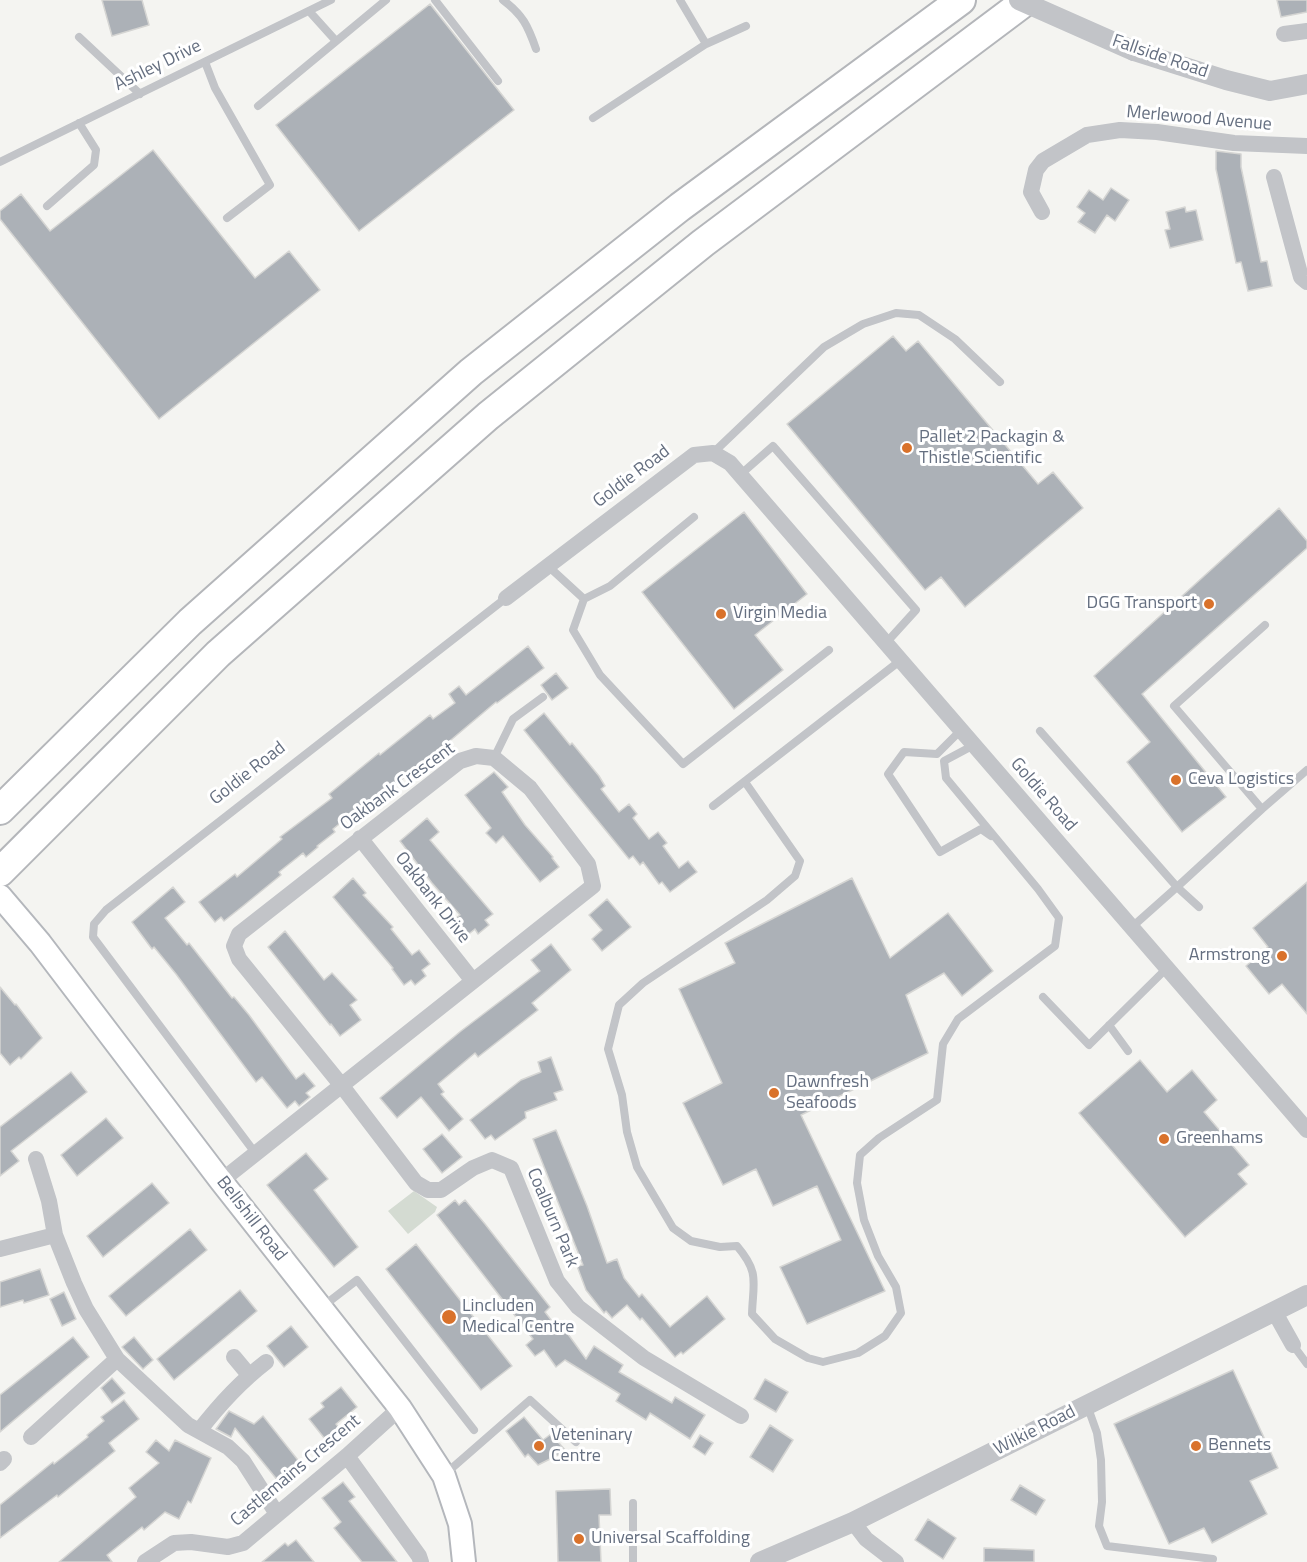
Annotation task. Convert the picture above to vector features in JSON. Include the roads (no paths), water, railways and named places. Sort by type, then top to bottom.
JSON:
[{"type":"highway","points":[[0,810],[190,622],[471,372],[680,207],[961,0]]},
{"type":"highway","points":[[0,872],[218,654],[488,416],[703,243],[1027,0]]},
{"type":"main road","name":"Bellshill Road","points":[[0,896],[40,943],[400,1408],[444,1476],[460,1524],[464,1562]]},
{"type":"street","name":"Fallside Road","points":[[1019,0],[1134,51],[1226,80],[1270,91],[1307,84]]},
{"type":"street","points":[[1284,34],[1307,31]]},
{"type":"street","name":"Merlewood Avenue","points":[[1042,212],[1031,192],[1036,170],[1043,161],[1087,135],[1120,130],[1157,132],[1234,143],[1307,146]]},
{"type":"street","points":[[1274,177],[1300,277],[1307,282]]},
{"type":"street","name":"Goldie Road","points":[[506,598],[694,454],[713,453],[730,463],[1307,1130]]},
{"type":"street","name":"Oakbank Crescent","points":[[342,1086],[239,959],[234,946],[238,934],[460,761],[476,756],[494,758]]},
{"type":"street","points":[[222,1181],[593,886],[588,864],[530,788],[494,758]]},
{"type":"street","name":"Oakbank Drive","points":[[360,838],[473,981]]},
{"type":"street","name":"Coalburn Park","points":[[342,1086],[416,1183],[428,1190],[441,1190],[473,1168],[492,1160],[511,1168],[557,1281],[578,1307],[644,1358],[741,1416]]},
{"type":"street","points":[[36,1159],[49,1201],[55,1235],[82,1300],[117,1359],[188,1425],[228,1447],[243,1461],[277,1514]]},
{"type":"street","points":[[0,1249],[55,1235]]},
{"type":"street","name":"Wilkie Road","points":[[760,1562],[852,1522],[1307,1295]]},
{"type":"street","points":[[1274,1311],[1293,1345]]},
{"type":"street","points":[[234,1357],[249,1375]]},
{"type":"street","points":[[32,1437],[117,1359]]},
{"type":"street","points":[[199,1431],[220,1404],[249,1375],[266,1362]]},
{"type":"street","name":"Castlemains Crescent","points":[[145,1562],[174,1543],[191,1542],[228,1547],[243,1543],[347,1456],[400,1408]]},
{"type":"street","points":[[347,1456],[421,1562]]},
{"type":"street","points":[[852,1522],[866,1539],[896,1562]]},
{"type":"lane","name":"Ashley Drive","points":[[0,162],[331,0]]},
{"type":"lane","points":[[258,106],[386,0]]},
{"type":"lane","points":[[435,0],[498,81]]},
{"type":"lane","points":[[503,0],[518,11],[528,27],[536,49]]},
{"type":"lane","points":[[680,0],[706,44]]},
{"type":"lane","points":[[309,11],[336,41]]},
{"type":"lane","points":[[592,118],[706,44],[746,26]]},
{"type":"lane","points":[[79,37],[140,94]]},
{"type":"lane","points":[[205,62],[215,88],[270,185],[227,218]]},
{"type":"lane","points":[[47,207],[94,165],[96,150],[79,123]]},
{"type":"lane","points":[[713,453],[824,347],[863,324],[896,313],[919,315],[955,339],[1000,382]]},
{"type":"lane","points":[[741,474],[773,446],[909,601],[916,610],[886,643]]},
{"type":"lane","points":[[694,517],[610,586],[584,599],[573,630],[600,675],[682,764],[829,650]]},
{"type":"lane","points":[[548,566],[584,599]]},
{"type":"lane","name":"Goldie Road","points":[[256,1154],[93,937],[94,924],[115,902],[506,598]]},
{"type":"lane","points":[[1262,809],[1174,706],[1266,625]]},
{"type":"lane","points":[[713,806],[901,660]]},
{"type":"lane","points":[[494,758],[513,719],[543,697]]},
{"type":"lane","points":[[961,730],[937,754],[904,752],[888,774],[940,852],[981,829],[1001,843]]},
{"type":"lane","points":[[1040,731],[1177,887],[1199,908]]},
{"type":"lane","points":[[745,782],[800,861],[795,876],[767,900],[643,983],[619,1005],[608,1048],[622,1095],[627,1132],[637,1167],[673,1228],[692,1241],[720,1247],[737,1246],[748,1259],[755,1278],[752,1314],[775,1340],[808,1358],[823,1362],[858,1353],[885,1336],[901,1313],[896,1287],[878,1257],[864,1220],[857,1183],[860,1155],[879,1138],[937,1100],[943,1044],[958,1019],[1055,946],[1059,918],[1038,888],[946,778],[944,761],[974,745]]},
{"type":"lane","points":[[1132,927],[1307,770]]},
{"type":"lane","points":[[1043,997],[1089,1045],[1167,968]]},
{"type":"lane","points":[[1109,1025],[1128,1051]]},
{"type":"lane","points":[[322,1307],[357,1280],[474,1430]]},
{"type":"lane","points":[[1293,1345],[1306,1362]]},
{"type":"lane","points":[[444,1476],[530,1400],[576,1442]]},
{"type":"lane","points":[[1087,1404],[1097,1433],[1101,1460],[1102,1502],[1099,1526],[1107,1546],[1213,1558]]},
{"type":"lane","points":[[633,1503],[633,1562]]},
{"type":"place","name":"Pallet 2 Packagin & Thistle Scientific","points":[[907,448]]},
{"type":"place","name":"DGG Transport","points":[[1209,604]]},
{"type":"place","name":"Virgin Media","points":[[721,614]]},
{"type":"place","name":"Ceva Logistics","points":[[1176,780]]},
{"type":"place","name":"Armstrong","points":[[1282,956]]},
{"type":"place","name":"Dawnfresh Seafoods","points":[[774,1093]]},
{"type":"place","name":"Greenhams","points":[[1164,1139]]},
{"type":"place","name":"Lincluden Medical Centre","points":[[449,1317]]},
{"type":"place","name":"Veteninary Centre","points":[[539,1446]]},
{"type":"place","name":"Bennets","points":[[1196,1446]]},
{"type":"place","name":"Universal Scaffolding","points":[[579,1539]]}]
